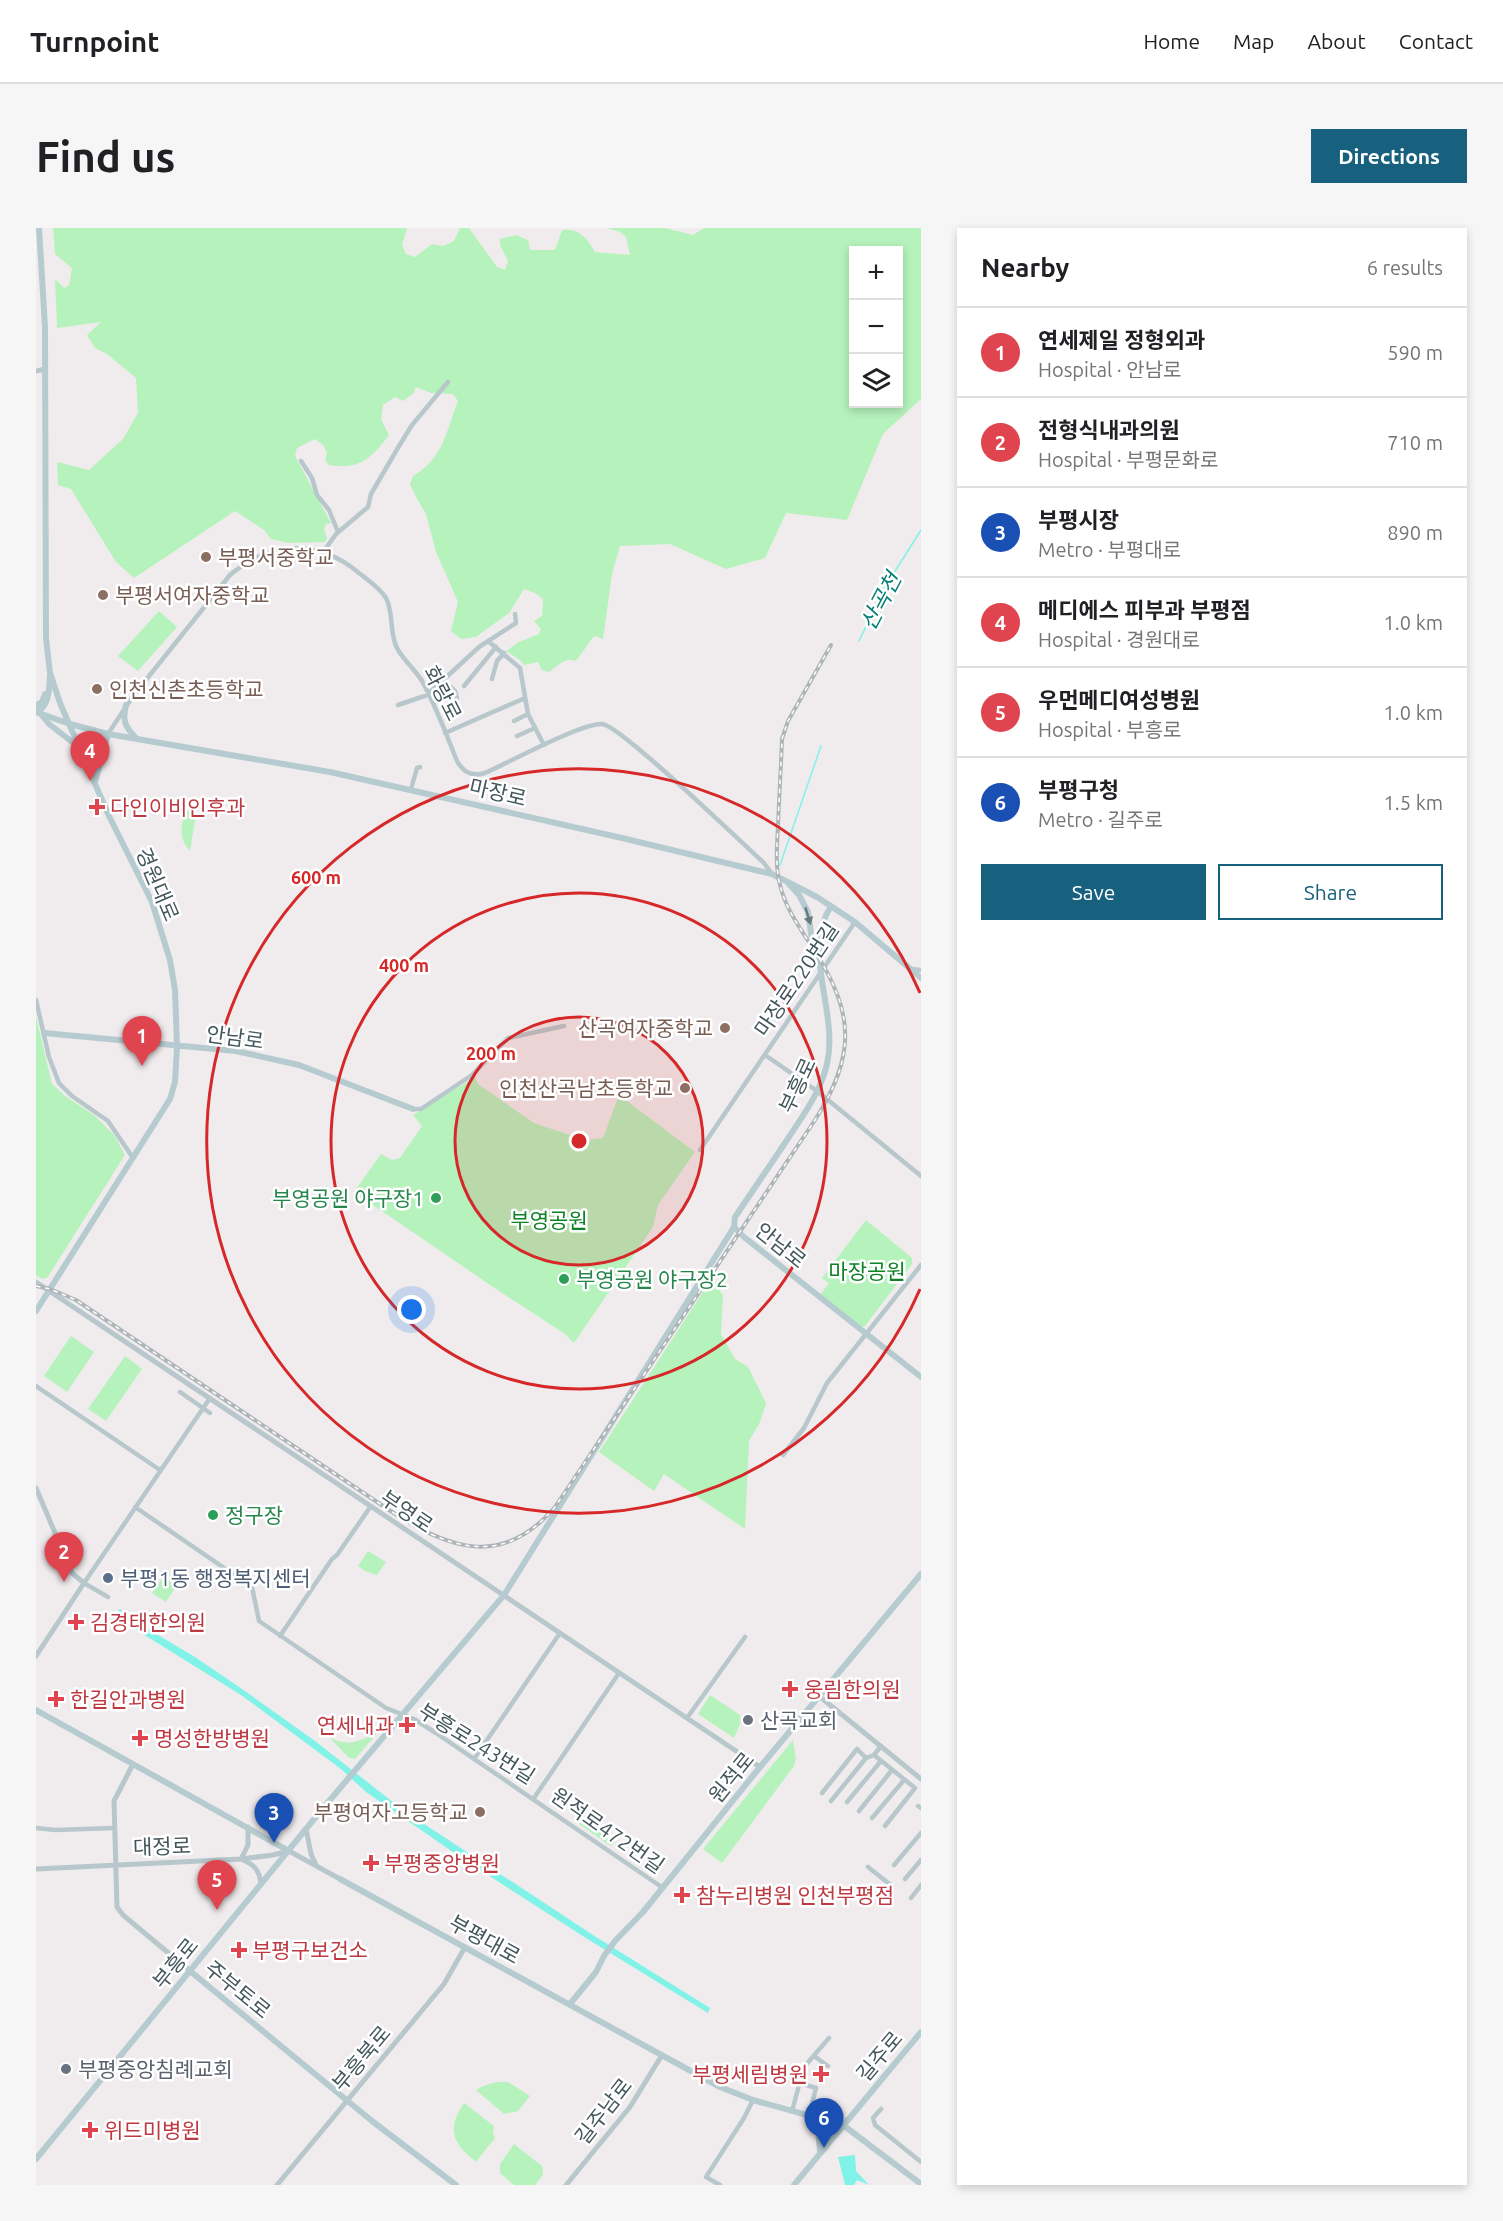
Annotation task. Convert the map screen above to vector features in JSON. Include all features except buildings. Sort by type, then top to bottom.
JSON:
[{"type":"main road","name":"경원대로","points":[[36,1311],[173,1092],[177,1047],[175,990],[170,960],[152,902],[109,816],[60,703],[51,673],[46,638],[45,327],[39,228]]},
{"type":"main road","points":[[51,673],[47,702],[38,710],[48,724],[81,748]]},
{"type":"main road","points":[[126,705],[124,724],[137,740]]},
{"type":"main road","name":"마장로","points":[[38,710],[70,724],[108,734],[330,772],[411,789],[772,874],[831,906],[855,922],[921,978]]},
{"type":"main road","points":[[95,782],[108,734]]},
{"type":"main road","points":[[787,881],[799,895],[808,912],[812,940],[820,955]]},
{"type":"main road","name":"부흥로","points":[[36,2159],[306,1829],[504,1595],[734,1227],[735,1217],[817,1091],[824,1076],[830,1048],[830,1031],[820,955],[822,924],[831,906]]},
{"type":"main road","name":"안남로","points":[[44,1034],[236,1051],[299,1065],[413,1109]]},
{"type":"main road","name":"안남로","points":[[734,1227],[921,1377]]},
{"type":"main road","name":"원적로","points":[[570,2004],[596,1972],[615,1941],[643,1912],[921,1574]]},
{"type":"main road","name":"부평대로","points":[[36,1710],[289,1851]]},
{"type":"main road","name":"부평대로","points":[[340,1879],[720,2087],[753,2100],[843,2125],[921,2184]]},
{"type":"main road","name":"주부토로","points":[[190,1971],[347,2101],[456,2185]]},
{"type":"main road","name":"길주로","points":[[794,2185],[921,2032]]},
{"type":"main road","points":[[809,2115],[819,2130],[820,2151]]},
{"type":"street","points":[[36,371],[45,369]]},
{"type":"street","points":[[324,551],[338,532],[368,507],[371,494],[412,425],[448,382]]},
{"type":"street","points":[[301,461],[312,478],[317,495],[329,510],[338,532]]},
{"type":"street","name":"화랑로","points":[[108,734],[126,705],[220,585],[243,564],[257,556],[276,550],[324,551],[344,560],[385,598],[397,649],[421,679],[460,765],[473,775],[485,774],[544,745],[593,725],[600,724],[610,727],[644,754],[764,863],[772,874]]},
{"type":"street","points":[[428,694],[458,665],[516,622],[515,614]]},
{"type":"street","points":[[488,641],[520,668],[528,714],[544,745]]},
{"type":"street","points":[[464,686],[496,647]]},
{"type":"street","points":[[492,679],[496,661],[504,653]]},
{"type":"street","points":[[398,705],[451,687],[457,698]]},
{"type":"street","points":[[445,733],[525,698]]},
{"type":"street","points":[[514,721],[528,714]]},
{"type":"street","points":[[517,736],[535,728]]},
{"type":"street","points":[[411,789],[417,768],[420,767]]},
{"type":"street","name":"마장로220번길","points":[[700,1150],[855,922]]},
{"type":"street","points":[[911,969],[921,970]]},
{"type":"street","points":[[36,1000],[58,1083],[72,1096],[108,1121],[133,1158]]},
{"type":"street","points":[[413,1109],[421,1108],[472,1075],[508,1038],[564,1026]]},
{"type":"street","name":"마장로220번길","points":[[765,1054],[817,1091],[921,1176]]},
{"type":"street","points":[[783,1455],[804,1428],[827,1383],[921,1265]]},
{"type":"street","name":"부영로","points":[[36,1282],[760,1767]]},
{"type":"street","points":[[36,1386],[160,1470]]},
{"type":"street","points":[[180,1392],[210,1413]]},
{"type":"street","points":[[36,1656],[210,1398]]},
{"type":"street","points":[[36,1488],[72,1573],[108,1597]]},
{"type":"street","points":[[280,1636],[371,1506]]},
{"type":"street","name":"부흥로243번길","points":[[135,1507],[252,1587],[259,1622],[386,1708],[414,1719],[534,1798]]},
{"type":"street","points":[[474,1759],[560,1633]]},
{"type":"street","points":[[687,1718],[746,1637]]},
{"type":"street","points":[[534,1798],[619,1673]]},
{"type":"street","points":[[819,1696],[921,1779]]},
{"type":"street","points":[[831,1802],[866,1758],[874,1755],[881,1746]]},
{"type":"street","points":[[822,1793],[857,1749],[866,1758]]},
{"type":"street","points":[[874,1755],[915,1788],[885,1826]]},
{"type":"street","points":[[847,1802],[881,1761]]},
{"type":"street","name":"주부토로","points":[[133,1764],[114,1801],[117,1904],[119,1910],[190,1971]]},
{"type":"street","points":[[859,1811],[892,1770]]},
{"type":"street","points":[[872,1818],[904,1780]]},
{"type":"street","name":"원적로472번길","points":[[534,1798],[663,1888]]},
{"type":"street","points":[[248,1827],[248,1845],[242,1859],[250,1863],[260,1874],[261,1884]]},
{"type":"street","points":[[36,1828],[56,1830],[114,1828]]},
{"type":"street","points":[[306,1829],[310,1854],[317,1866]]},
{"type":"street","points":[[894,1865],[921,1833]]},
{"type":"street","name":"대정로","points":[[36,1869],[242,1859],[273,1856],[289,1851]]},
{"type":"street","name":"부평대로","points":[[289,1851],[340,1879]]},
{"type":"street","points":[[905,1879],[921,1860]]},
{"type":"street","points":[[868,1867],[892,1886]]},
{"type":"street","points":[[911,1898],[921,1885]]},
{"type":"street","name":"부흥북로","points":[[277,2185],[444,1984],[465,1947]]},
{"type":"street","points":[[792,2111],[804,2067],[829,2038]]},
{"type":"street","name":"길주남로","points":[[566,2185],[630,2107],[662,2055]]},
{"type":"street","points":[[814,2056],[828,2066]]},
{"type":"street","points":[[800,2083],[816,2088],[809,2115]]},
{"type":"street","points":[[720,2185],[706,2177],[753,2100]]},
{"type":"street","points":[[881,2109],[873,2118],[875,2126],[921,2162]]},
{"type":"green space","points":[[53,228],[407,228],[402,245],[406,254],[415,257],[432,244],[443,246],[454,241],[460,228],[469,228],[497,267],[505,270],[508,261],[500,245],[500,239],[516,235],[528,240],[530,250],[555,250],[562,230],[578,232],[589,242],[595,252],[630,255],[626,237],[620,232],[607,228],[665,228],[693,235],[704,228],[921,228],[921,399],[883,434],[847,520],[786,513],[765,558],[726,569],[670,544],[620,546],[612,574],[603,639],[594,636],[576,661],[565,661],[549,672],[542,670],[538,662],[524,665],[506,651],[519,642],[539,634],[541,629],[534,621],[542,616],[543,599],[535,593],[524,589],[509,613],[476,637],[461,639],[451,631],[458,602],[436,552],[426,514],[410,484],[413,476],[431,461],[443,443],[458,401],[453,394],[431,393],[416,387],[413,394],[403,401],[395,397],[383,405],[381,419],[389,435],[376,451],[364,461],[356,464],[329,465],[325,460],[327,453],[323,445],[315,439],[297,448],[295,456],[331,523],[326,524],[324,529],[327,538],[325,542],[289,543],[271,539],[264,530],[235,511],[134,578],[116,562],[71,489],[58,485],[57,462],[89,470],[123,439],[138,413],[136,378],[107,354],[95,348],[87,335],[101,322],[57,328],[55,279],[64,288],[69,285],[72,268],[55,254]]},
{"type":"green space","points":[[159,611],[177,627],[138,671],[118,656]]},
{"type":"green space","points":[[185,810],[196,814],[190,851],[182,837]]},
{"type":"green space","points":[[36,1017],[52,1084],[65,1096],[94,1115],[115,1136],[125,1155],[47,1278],[42,1279],[36,1275]]},
{"type":"green space","name":"부영공원","points":[[475,1077],[478,1084],[534,1123],[585,1140],[603,1138],[619,1095],[695,1152],[658,1205],[653,1227],[574,1343],[565,1334],[354,1192],[381,1154],[392,1160],[400,1158],[422,1126],[413,1115]]},
{"type":"green space","name":"마장공원","points":[[866,1220],[912,1258],[912,1264],[862,1327],[820,1295],[829,1283],[822,1278]]},
{"type":"green space","points":[[712,1278],[723,1296],[721,1334],[735,1359],[748,1367],[766,1403],[760,1422],[749,1441],[745,1529],[664,1474],[654,1491],[599,1452]]},
{"type":"green space","points":[[71,1336],[94,1352],[67,1392],[44,1376]]},
{"type":"green space","points":[[125,1356],[142,1369],[106,1421],[88,1409]]},
{"type":"green space","points":[[368,1551],[386,1562],[377,1575],[358,1566]]},
{"type":"green space","points":[[166,1573],[179,1582],[166,1602],[152,1593]]},
{"type":"green space","points":[[710,1695],[740,1715],[740,1724],[734,1738],[698,1714]]},
{"type":"green space","points":[[378,1732],[355,1759],[349,1758],[329,1737],[348,1743]]},
{"type":"green space","points":[[793,1740],[796,1758],[794,1766],[722,1863],[703,1849]]},
{"type":"green space","points":[[593,1807],[603,1814],[596,1825],[617,1839],[611,1846],[579,1824]]},
{"type":"green space","points":[[497,2082],[508,2082],[530,2096],[518,2111],[504,2114],[476,2090]]},
{"type":"green space","points":[[464,2103],[494,2126],[495,2138],[476,2162],[462,2149],[455,2135],[455,2121]]},
{"type":"green space","points":[[514,2144],[542,2166],[543,2175],[535,2185],[514,2185],[500,2173],[500,2164]]},
{"type":"water","points":[[120,1609],[245,1691],[315,1741],[403,1810],[593,1935],[710,2008],[708,2013],[463,1859],[366,1792],[341,1769],[241,1695],[114,1616]]},
{"type":"water","points":[[855,2155],[856,2171],[869,2185],[857,2180],[854,2185],[845,2185],[838,2157]]},
{"type":"waterway","name":"산곡천","points":[[859,641],[885,587],[921,530]]},
{"type":"waterway","name":"산곡천","points":[[780,865],[821,746]]},
{"type":"railway","points":[[36,1286],[76,1300],[389,1510],[432,1535],[453,1543],[474,1546],[495,1545],[515,1539],[535,1527],[555,1507],[815,1120],[838,1075],[844,1055],[843,1015],[837,994],[827,973],[786,903],[778,878],[777,856],[782,739],[788,721],[831,645]]},
{"type":"place","name":"부평서중학교","points":[[206,557]]},
{"type":"place","name":"부평서여자중학교","points":[[103,595]]},
{"type":"place","name":"인천신촌초등학교","points":[[97,689]]},
{"type":"place","name":"메디에스 피부과 부평점","points":[[90,781]]},
{"type":"place","name":"다인이비인후과","points":[[97,807]]},
{"type":"place","name":"산곡여자중학교","points":[[725,1028]]},
{"type":"place","name":"연세제일 정형외과","points":[[142,1066]]},
{"type":"place","name":"인천산곡남초등학교","points":[[685,1088]]},
{"type":"place","name":"부영공원 야구장1","points":[[436,1198]]},
{"type":"place","name":"부영공원 야구장2","points":[[564,1279]]},
{"type":"place","name":"정구장","points":[[213,1515]]},
{"type":"place","name":"부평1동 행정복지센터","points":[[108,1578]]},
{"type":"place","name":"전형식내과의원","points":[[64,1582]]},
{"type":"place","name":"김경태한의원","points":[[76,1622]]},
{"type":"place","name":"웅림한의원","points":[[790,1689]]},
{"type":"place","name":"한길안과병원","points":[[56,1699]]},
{"type":"place","name":"산곡교회","points":[[748,1720]]},
{"type":"place","name":"연세내과","points":[[407,1725]]},
{"type":"place","name":"명성한방병원","points":[[140,1738]]},
{"type":"place","name":"부평여자고등학교","points":[[480,1812]]},
{"type":"place","name":"부평시장","points":[[274,1843]]},
{"type":"place","name":"부평중앙병원","points":[[371,1863]]},
{"type":"place","name":"참누리병원 인천부평점","points":[[682,1895]]},
{"type":"place","name":"우먼메디여성병원","points":[[217,1910]]},
{"type":"place","name":"부평구보건소","points":[[239,1950]]},
{"type":"place","name":"부평중앙침례교회","points":[[66,2069]]},
{"type":"place","name":"부평세림병원","points":[[821,2074]]},
{"type":"place","name":"위드미병원","points":[[90,2130]]},
{"type":"place","name":"부평구청","points":[[824,2148]]}]
